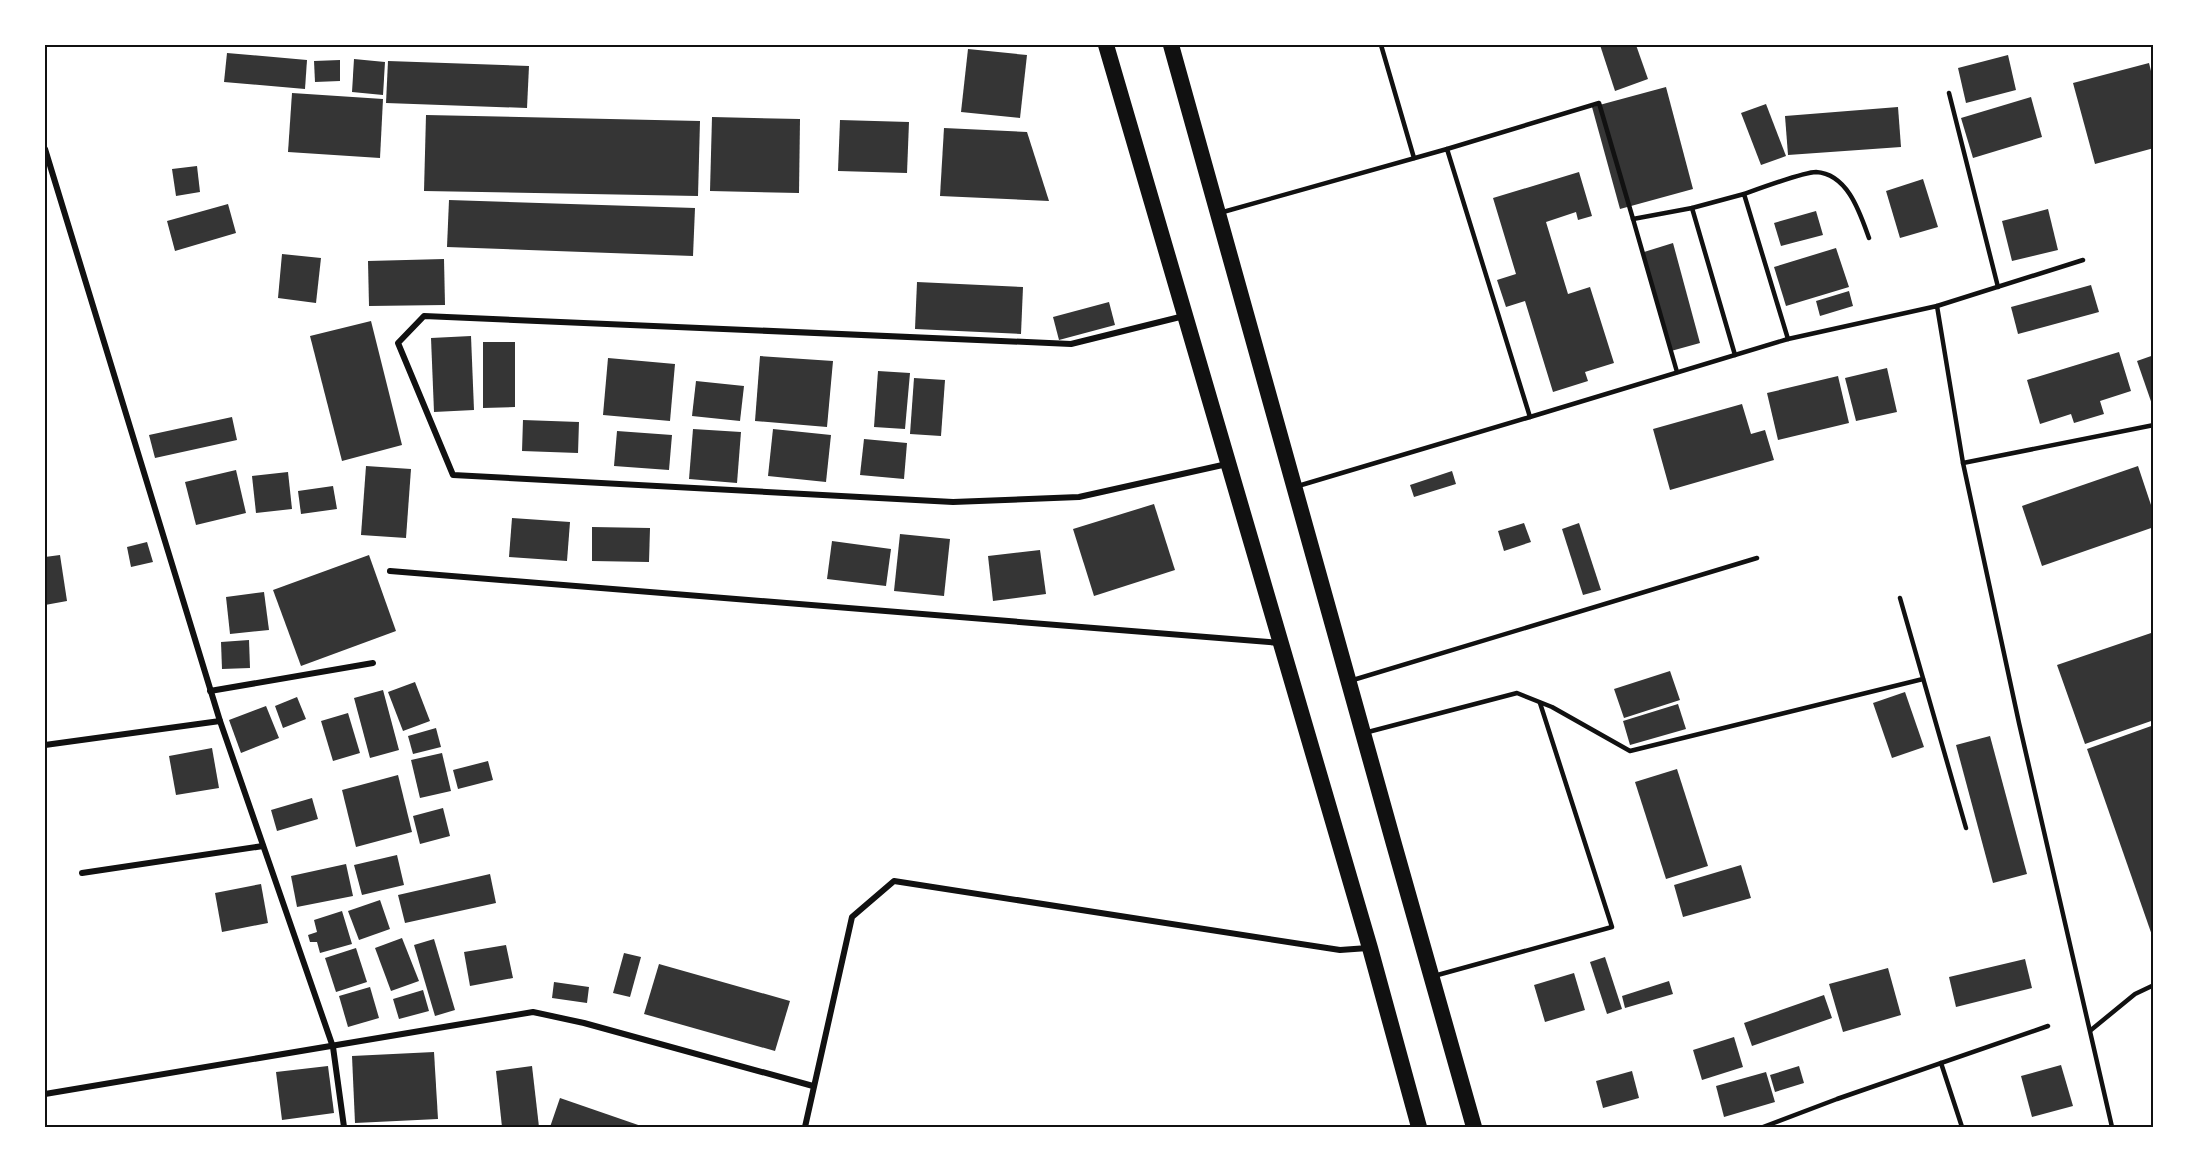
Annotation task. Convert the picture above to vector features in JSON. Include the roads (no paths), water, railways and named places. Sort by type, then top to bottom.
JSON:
[{"type":"highway","points":[[1106,45],[1370,948],[1419,1127]]},
{"type":"highway","points":[[1171,45],[1295,486],[1347,681],[1474,1127]]},
{"type":"street","points":[[45,149],[210,691],[333,1047],[345,1127]]},
{"type":"street","points":[[1185,316],[1071,344],[424,316],[398,343],[453,475],[953,502],[1078,497],[1228,464]]},
{"type":"street","points":[[390,570],[1281,643]]},
{"type":"street","points":[[210,691],[373,663]]},
{"type":"street","points":[[45,745],[220,722]]},
{"type":"street","points":[[82,873],[263,846]]},
{"type":"street","points":[[805,1127],[852,917],[894,881],[1340,950],[1370,948]]},
{"type":"street","points":[[45,1094],[533,1012],[584,1023],[813,1086]]},
{"type":"lane","points":[[1381,45],[1414,158]]},
{"type":"lane","points":[[1949,93],[1998,287]]},
{"type":"lane","points":[[1218,214],[1599,103],[1677,372]]},
{"type":"lane","points":[[1447,149],[1530,417]]},
{"type":"lane","points":[[1633,219],[1692,208],[1815,172],[1829,175],[1842,185],[1856,203],[1869,238]]},
{"type":"lane","points":[[1744,194],[1788,339]]},
{"type":"lane","points":[[1692,208],[1735,355]]},
{"type":"lane","points":[[1295,486],[1788,339],[1937,306],[2083,260]]},
{"type":"lane","points":[[1937,306],[1963,463],[2019,723],[2112,1127]]},
{"type":"lane","points":[[1963,463],[2154,425]]},
{"type":"lane","points":[[1347,681],[1757,558]]},
{"type":"lane","points":[[1900,598],[1966,828]]},
{"type":"lane","points":[[1362,734],[1517,693],[1552,707],[1630,751],[1923,679]]},
{"type":"lane","points":[[1431,977],[1612,927],[1540,703]]},
{"type":"lane","points":[[2091,1030],[2135,994],[2154,985]]},
{"type":"lane","points":[[1763,1127],[2048,1026]]},
{"type":"lane","points":[[1941,1063],[1962,1127]]}]
